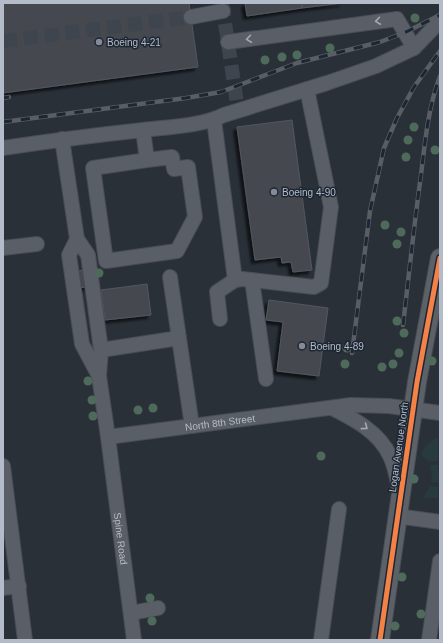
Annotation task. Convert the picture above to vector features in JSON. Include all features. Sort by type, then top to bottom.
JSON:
[{"type":"main road","name":"Logan Avenue North","points":[[380,640],[418,374],[440,258]]},
{"type":"street","points":[[191,16],[223,11]]},
{"type":"street","points":[[228,42],[397,18],[414,48]]},
{"type":"street","points":[[3,148],[214,120],[224,115],[376,66],[414,48],[440,21]]},
{"type":"street","points":[[220,319],[217,292],[235,280],[243,278],[314,288],[321,283],[331,207],[307,89]]},
{"type":"street","points":[[214,120],[235,280]]},
{"type":"street","points":[[143,130],[147,160]]},
{"type":"street","points":[[62,139],[78,239],[88,255],[101,350],[98,376]]},
{"type":"street","points":[[172,157],[174,169],[188,167],[195,217],[177,251],[106,261],[93,168],[147,160],[172,157]]},
{"type":"street","points":[[78,239],[69,255],[82,344],[98,376]]},
{"type":"street","points":[[3,248],[37,244]]},
{"type":"street","points":[[170,277],[192,426]]},
{"type":"street","points":[[252,280],[266,379]]},
{"type":"street","points":[[101,350],[179,338]]},
{"type":"street","name":"Spine Road","points":[[98,376],[108,437],[134,640]]},
{"type":"street","name":"North 8th Street","points":[[108,437],[351,405],[389,406],[413,409]]},
{"type":"street","points":[[332,408],[354,419],[380,439],[390,455],[395,469],[400,494]]},
{"type":"street","points":[[413,409],[440,413]]},
{"type":"street","points":[[3,466],[26,640]]},
{"type":"street","points":[[321,640],[339,509]]},
{"type":"street","points":[[397,516],[440,522]]},
{"type":"street","points":[[429,640],[436,612],[440,561]]},
{"type":"street","points":[[3,588],[19,586]]},
{"type":"street","points":[[131,613],[158,608]]},
{"type":"green space","points":[[438,438],[438,461],[428,461],[421,455],[428,444]]},
{"type":"green space","points":[[430,465],[438,465],[439,483],[431,482],[432,474]]},
{"type":"green space","points":[[430,486],[438,487],[438,498],[423,498]]},
{"type":"building","name":"Boeing 4-21","points":[[3,3],[189,3],[198,67],[3,93]]},
{"type":"building","points":[[245,3],[302,3],[302,8],[247,16]]},
{"type":"building","points":[[302,3],[343,3],[302,8]]},
{"type":"building","name":"Boeing 4-90","points":[[292,120],[312,270],[293,272],[291,262],[282,263],[281,257],[255,260],[237,127]]},
{"type":"building","points":[[86,270],[88,287],[77,288],[75,271]]},
{"type":"building","points":[[147,284],[151,315],[105,320],[101,290]]},
{"type":"building","name":"Boeing 4-89","points":[[269,300],[328,308],[319,376],[277,371],[283,322],[266,320]]},
{"type":"tunnel","points":[[222,3],[238,110]]},
{"type":"tunnel","points":[[3,41],[191,17]]},
{"type":"railway","points":[[3,122],[221,92],[297,63],[380,42],[406,32],[440,15]]},
{"type":"railway","points":[[352,353],[370,211],[384,148],[397,118],[414,87],[440,51]]},
{"type":"railway","points":[[403,325],[426,138],[430,113],[440,76]]},
{"type":"railway","points":[[3,98],[9,97]]},
{"type":"cycle path","points":[[380,640],[417,382],[440,258]]},
{"type":"place","name":"Boeing 4-21","points":[[99,42]]},
{"type":"place","name":"Boeing 4-90","points":[[274,192]]},
{"type":"place","name":"Boeing 4-89","points":[[302,346]]}]
